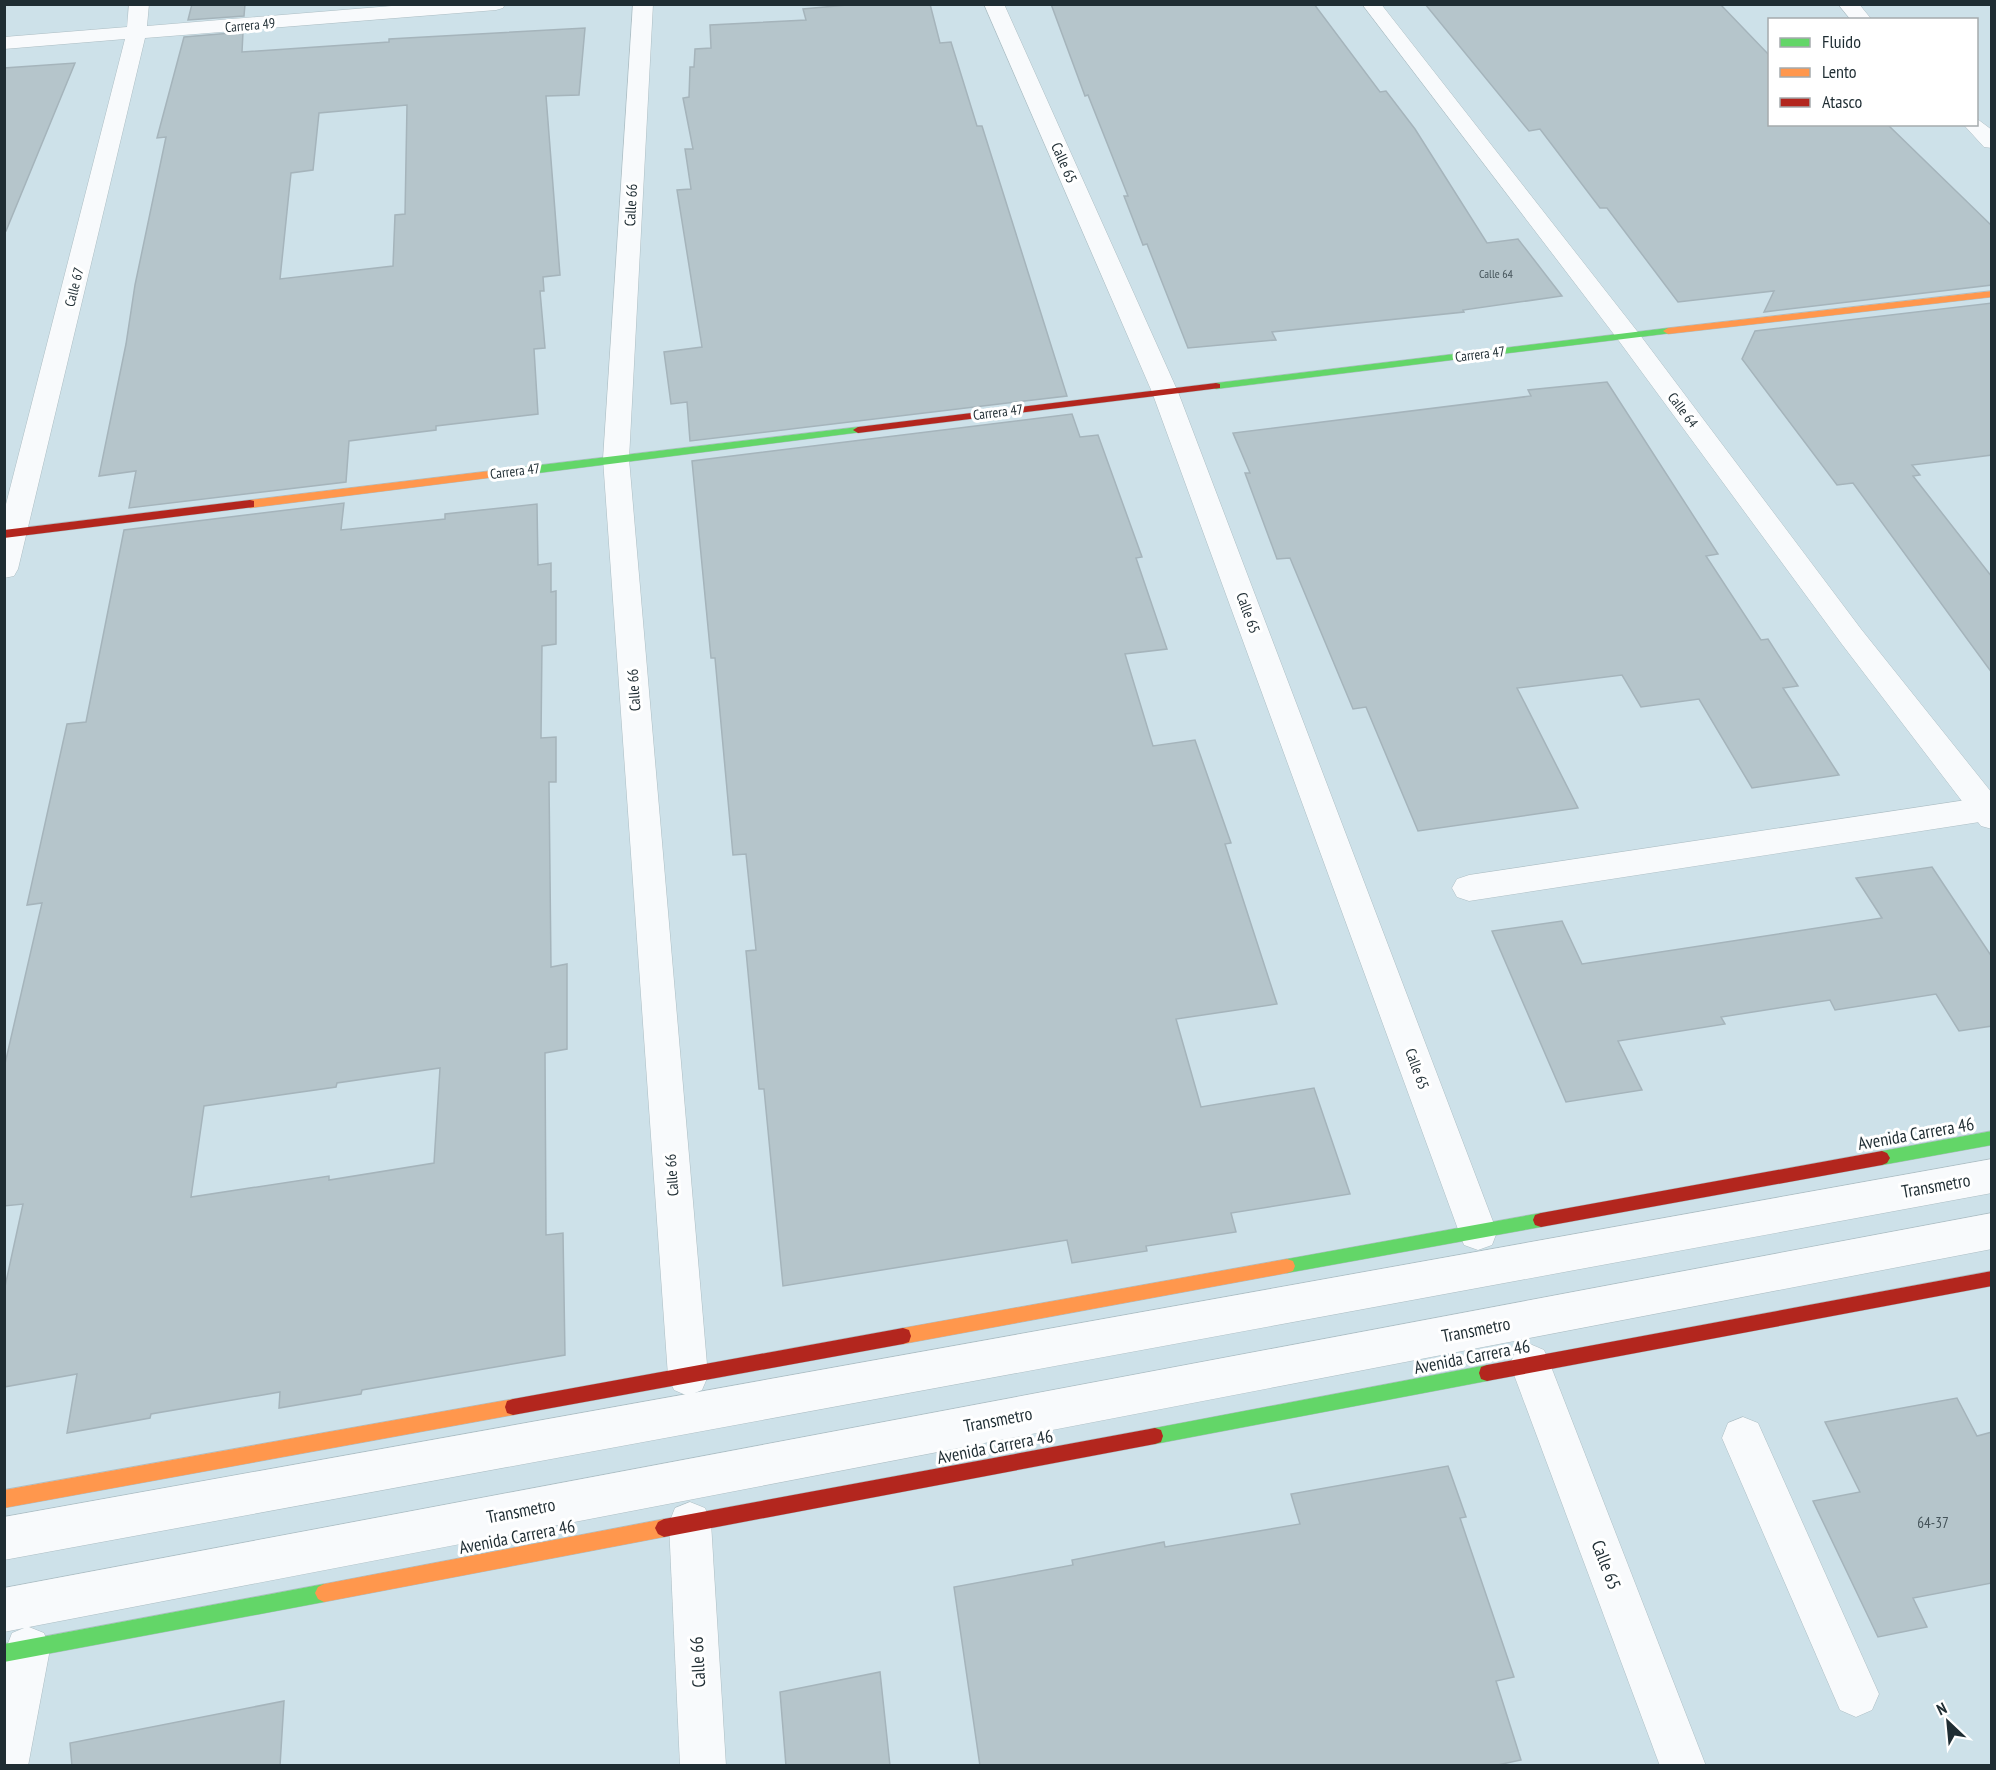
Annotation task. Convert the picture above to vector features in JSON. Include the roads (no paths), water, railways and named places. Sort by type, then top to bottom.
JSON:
[{"type":"main road","name":"Carrera 47","points":[[9,533],[1628,336],[1992,294]]},
{"type":"main road","name":"Avenida Carrera 46","points":[[4,1499],[1992,1138]]},
{"type":"main road","name":"Avenida Carrera 46","points":[[16,1651],[1992,1278]]},
{"type":"street","name":"Calle 67","points":[[4,568],[9,533],[136,34],[139,4]]},
{"type":"street","name":"Carrera 49","points":[[4,43],[496,4]]},
{"type":"street","name":"Calle 66","points":[[643,4],[616,459],[688,1376]]},
{"type":"street","name":"Calle 65","points":[[994,4],[1165,392],[1478,1232]]},
{"type":"street","name":"Calle 64","points":[[1371,4],[1628,336],[1851,636],[1989,813]]},
{"type":"street","points":[[1847,4],[1861,18]]},
{"type":"street","points":[[1975,126],[1992,142]]},
{"type":"street","points":[[1468,888],[1989,813]]},
{"type":"street","name":"Transmetro","points":[[4,1539],[1992,1176]]},
{"type":"street","name":"Transmetro","points":[[4,1610],[1992,1231]]},
{"type":"street","name":"Calle 65","points":[[1530,1364],[1683,1766]]},
{"type":"street","points":[[1743,1438],[1856,1694]]},
{"type":"street","name":"Calle 66","points":[[690,1523],[703,1766]]},
{"type":"street","points":[[5,1766],[16,1651]]}]
